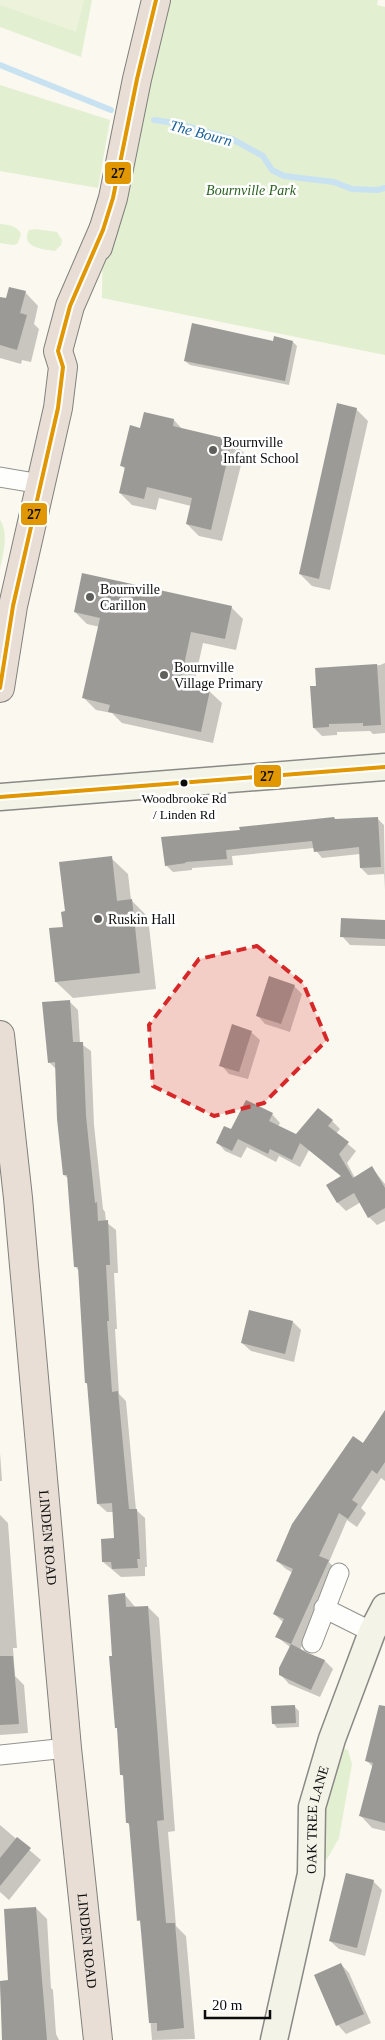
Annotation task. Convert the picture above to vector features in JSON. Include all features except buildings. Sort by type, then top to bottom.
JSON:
[{"type":"highway","points":[[0,688],[14,606],[58,408],[63,367],[70,358],[113,198],[137,79],[156,0]]},
{"type":"highway","name":"LINDEN ROAD","points":[[0,1035],[18,1198],[67,1748],[98,2040]]},
{"type":"street","points":[[0,477],[41,484]]},
{"type":"street","points":[[0,797],[385,767]]},
{"type":"street","points":[[312,1643],[324,1608],[340,1573]]},
{"type":"street","name":"OAK TREE LANE","points":[[274,2040],[311,1874],[312,1807],[332,1739],[372,1632],[385,1607]]},
{"type":"street","points":[[324,1608],[372,1632]]},
{"type":"street","points":[[0,1755],[67,1748]]},
{"type":"highlighted area","points":[[257,946],[303,983],[327,1040],[264,1103],[214,1116],[153,1086],[149,1025],[199,959]]},
{"type":"green space","points":[[0,0],[92,0],[81,57],[0,27]]},
{"type":"green space","points":[[0,0],[84,0],[76,32],[0,5]]},
{"type":"green space","name":"Bournville Park","points":[[156,0],[378,0],[377,5],[385,7],[385,355],[102,298],[103,230]]},
{"type":"green space","points":[[0,85],[110,120],[98,188],[0,171]]},
{"type":"green space","points":[[0,224],[12,226],[19,231],[21,234],[18,243],[14,245],[0,243]]},
{"type":"green space","points":[[29,230],[57,232],[62,240],[61,245],[55,251],[30,244],[27,236]]},
{"type":"green space","points":[[0,520],[5,537],[0,569]]},
{"type":"green space","points":[[333,1743],[348,1750],[352,1764],[339,1838],[327,1859],[313,1870]]},
{"type":"waterway","name":"The Bourn","points":[[0,65],[111,110]]},
{"type":"waterway","name":"The Bourn","points":[[154,120],[175,123],[232,139],[263,156],[272,170],[284,176],[334,182],[352,189],[377,190],[385,188]]},
{"type":"transit line","name":"27","points":[[0,688],[13,606],[58,408],[63,367],[58,351],[70,306],[103,230],[113,198],[137,79],[156,0]]},
{"type":"transit line","name":"27","points":[[0,797],[385,767]]},
{"type":"place","name":"Bournville Infant School","points":[[213,450]]},
{"type":"place","name":"Bournville Carillon","points":[[90,597]]},
{"type":"place","name":"Bournville Village Primary","points":[[164,675]]},
{"type":"place","name":"Woodbrooke Rd / Linden Rd","points":[[184,783]]},
{"type":"place","name":"Ruskin Hall","points":[[98,919]]}]
